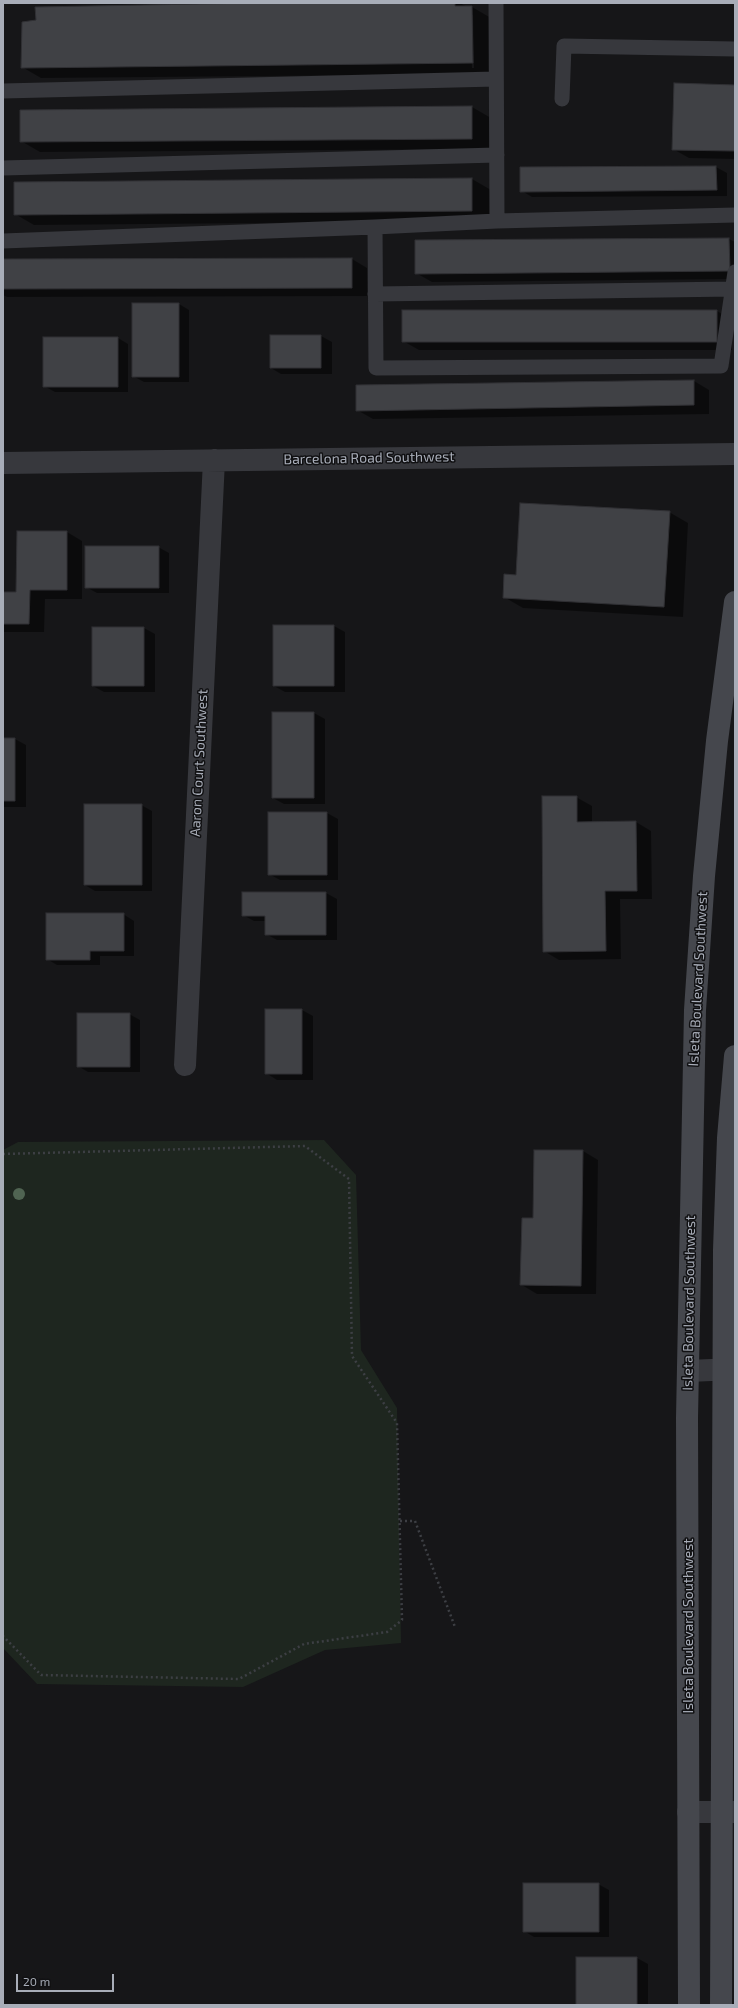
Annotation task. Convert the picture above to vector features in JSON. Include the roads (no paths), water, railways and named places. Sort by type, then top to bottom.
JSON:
[{"type":"main road","name":"Isleta Boulevard Southwest","points":[[689,2005],[688,1371],[695,1010],[704,876],[717,741],[735,602]]},
{"type":"main road","points":[[721,2005],[728,1812],[729,1369],[724,1250],[735,1056]]},
{"type":"street","name":"Barcelona Road Southwest","points":[[3,463],[735,454]]},
{"type":"street","name":"Aaron Court Southwest","points":[[185,1065],[214,460]]},
{"type":"street","points":[[688,1371],[729,1369]]},
{"type":"street","points":[[688,1812],[728,1812]]},
{"type":"lane","points":[[496,3],[497,221]]},
{"type":"lane","points":[[562,99],[564,46],[735,50]]},
{"type":"lane","points":[[3,91],[496,79]]},
{"type":"lane","points":[[3,168],[497,155]]},
{"type":"lane","points":[[3,241],[497,221],[735,215]]},
{"type":"lane","points":[[375,227],[376,368],[721,366],[734,289],[735,272]]},
{"type":"lane","points":[[375,294],[734,289]]}]
